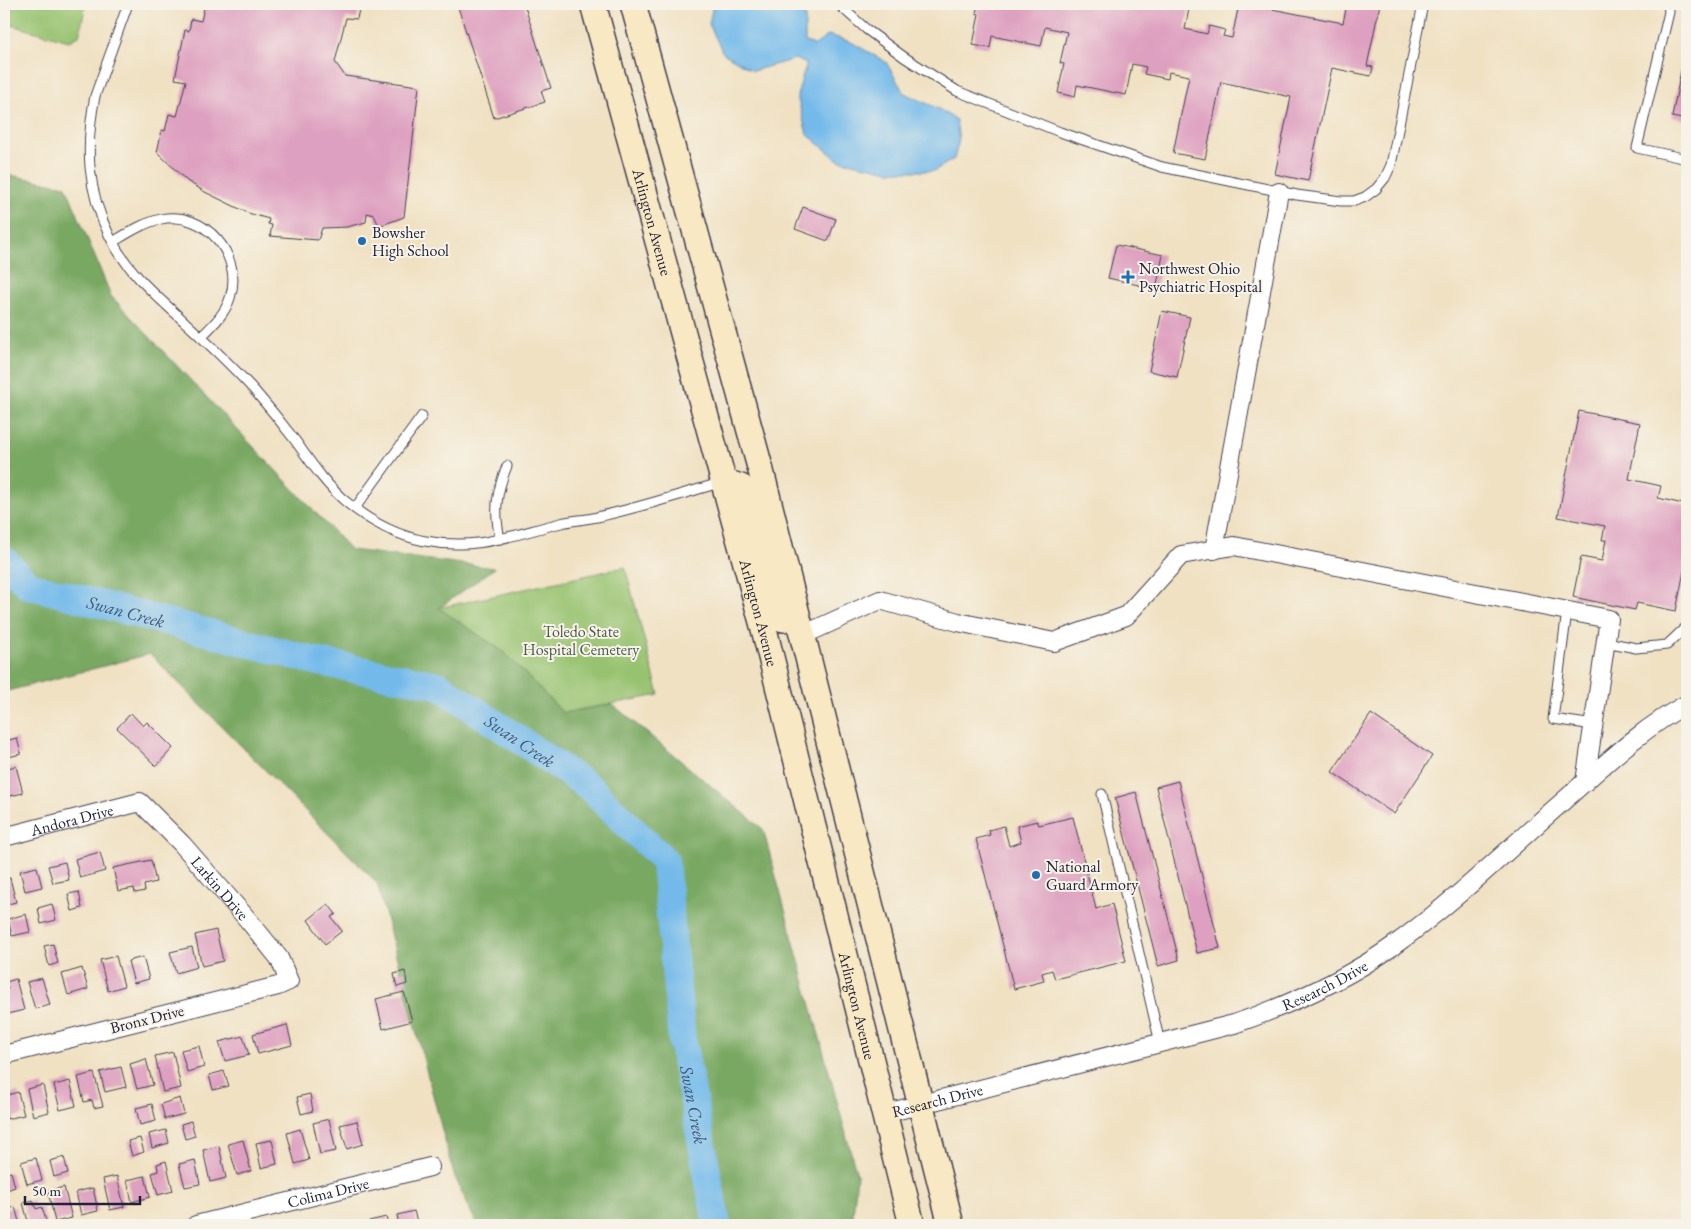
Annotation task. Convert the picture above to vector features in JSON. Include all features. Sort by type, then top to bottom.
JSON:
[{"type":"street","name":"Arlington Avenue","points":[[593,4],[765,633],[912,1225]]},
{"type":"street","points":[[633,4],[759,462],[951,1225]]},
{"type":"street","points":[[1214,550],[1279,192]]},
{"type":"street","points":[[725,482],[741,487],[752,504],[771,581],[804,684],[828,788],[868,895]]},
{"type":"street","points":[[803,634],[880,600],[958,622],[1054,642],[1126,616],[1181,555],[1234,546],[1609,619],[1586,782]]},
{"type":"street","name":"Research Drive","points":[[883,1114],[1234,1024],[1276,1009],[1356,969],[1392,947],[1625,748],[1673,712],[1687,704]]},
{"type":"street","name":"Andora Drive","points":[[4,837],[140,802]]},
{"type":"street","name":"Larkin Drive","points":[[140,802],[182,844],[249,921],[279,958],[289,980]]},
{"type":"street","name":"Bronx Drive","points":[[4,1055],[278,986],[289,980]]},
{"type":"street","name":"Colima Drive","points":[[196,1225],[430,1167]]},
{"type":"lane","points":[[128,4],[94,96],[90,132],[89,156],[94,199],[112,242],[131,270],[145,286],[235,370],[270,409],[324,480],[354,508],[388,530],[422,540],[460,545],[500,539],[563,522],[597,517],[725,482]]},
{"type":"lane","points":[[838,4],[904,57],[957,91],[1060,132],[1162,167],[1279,192],[1329,200],[1354,200],[1365,197],[1376,189],[1385,178],[1395,149],[1423,4]]},
{"type":"lane","points":[[1668,4],[1669,12],[1637,148],[1687,159]]},
{"type":"lane","points":[[112,242],[148,223],[173,218],[197,223],[217,238],[229,260],[233,285],[225,310],[201,337]]},
{"type":"lane","points":[[354,508],[422,416]]},
{"type":"lane","points":[[500,539],[496,501],[507,466]]},
{"type":"lane","points":[[1568,611],[1552,719],[1594,725]]},
{"type":"lane","points":[[1606,642],[1636,648],[1667,645],[1687,626]]},
{"type":"lane","points":[[1102,794],[1160,1043]]},
{"type":"green space","points":[[4,4],[86,4],[79,36],[69,41],[4,23]]},
{"type":"green space","points":[[4,174],[66,186],[111,296],[351,550],[495,568],[439,608],[505,653],[563,713],[612,704],[763,829],[857,1175],[852,1225],[477,1225],[454,1175],[377,883],[150,654],[4,692]]},
{"type":"green space","name":"Toledo State Hospital Cemetery","points":[[625,567],[659,695],[563,713],[505,653],[438,608]]},
{"type":"water","points":[[713,4],[805,4],[805,42],[815,45],[829,35],[851,42],[886,62],[904,93],[937,108],[956,120],[959,140],[954,159],[934,171],[889,171],[838,160],[807,134],[797,96],[806,64],[795,59],[753,71],[723,53],[709,24]]},
{"type":"building","points":[[205,4],[360,4],[357,19],[346,18],[335,62],[345,76],[419,86],[404,217],[379,226],[374,215],[367,213],[366,222],[347,227],[322,228],[318,240],[270,236],[272,225],[268,224],[269,219],[248,213],[205,192],[187,181],[157,152],[162,130],[165,131],[169,114],[177,116],[186,81],[175,79],[185,30],[189,31],[191,19],[201,21]]},
{"type":"building","points":[[457,4],[524,4],[551,88],[541,91],[545,102],[494,118]]},
{"type":"building","points":[[978,4],[1190,4],[1185,29],[1207,34],[1209,26],[1225,30],[1223,36],[1232,38],[1239,4],[1273,4],[1272,9],[1343,23],[1347,4],[1380,4],[1367,66],[1373,67],[1371,76],[1332,68],[1308,181],[1275,174],[1291,97],[1221,82],[1205,159],[1173,153],[1189,76],[1169,72],[1168,79],[1144,74],[1146,67],[1132,64],[1126,95],[1077,85],[1075,97],[1058,93],[1064,64],[1060,63],[1067,32],[1045,27],[1041,46],[992,36],[990,48],[973,45],[979,14],[976,13]]},
{"type":"building","points":[[1687,45],[1687,120],[1672,117]]},
{"type":"building","points":[[803,207],[836,219],[828,241],[795,229]]},
{"type":"building","points":[[1116,245],[1163,255],[1156,289],[1108,278]]},
{"type":"building","points":[[1162,311],[1190,317],[1177,377],[1149,371]]},
{"type":"building","points":[[1579,411],[1640,423],[1629,479],[1661,486],[1658,498],[1687,505],[1687,556],[1676,611],[1637,603],[1635,610],[1573,597],[1581,557],[1602,561],[1606,540],[1602,540],[1605,526],[1558,517]]},
{"type":"building","points":[[131,713],[143,726],[147,722],[173,748],[156,766],[117,728]]},
{"type":"building","points":[[1371,714],[1432,756],[1394,814],[1332,772]]},
{"type":"building","points":[[17,738],[21,754],[4,758],[4,741]]},
{"type":"building","points":[[16,766],[23,793],[6,797],[4,769]]},
{"type":"building","points":[[1178,781],[1220,948],[1197,953],[1156,787]]},
{"type":"building","points":[[1136,792],[1179,960],[1158,966],[1115,798]]},
{"type":"building","name":"National Guard Armory","points":[[1073,817],[1096,909],[1112,904],[1126,961],[1055,979],[1052,970],[1042,973],[1044,981],[1014,989],[976,839],[990,835],[989,830],[1004,826],[1009,846],[1021,842],[1017,826],[1037,821],[1039,825]]},
{"type":"building","points":[[100,852],[105,871],[80,878],[75,859]]},
{"type":"building","points":[[151,860],[156,882],[144,885],[145,891],[135,893],[134,888],[118,891],[113,868]]},
{"type":"building","points":[[65,862],[69,880],[53,883],[48,866]]},
{"type":"building","points":[[37,867],[42,887],[25,891],[20,871]]},
{"type":"building","points":[[4,877],[10,878],[16,902],[4,905]]},
{"type":"building","points":[[79,892],[82,908],[72,911],[68,894]]},
{"type":"building","points":[[52,904],[56,920],[41,924],[38,908]]},
{"type":"building","points":[[328,904],[336,914],[331,917],[342,931],[325,944],[308,920]]},
{"type":"building","points":[[26,914],[30,932],[12,936],[8,919]]},
{"type":"building","points":[[216,930],[223,961],[202,966],[195,935]]},
{"type":"building","points":[[53,944],[58,963],[49,966],[44,946]]},
{"type":"building","points":[[192,947],[197,967],[176,973],[170,952]]},
{"type":"building","points":[[116,956],[124,986],[108,991],[100,960]]},
{"type":"building","points":[[143,957],[149,979],[134,983],[128,961]]},
{"type":"building","points":[[82,968],[88,989],[68,995],[62,974]]},
{"type":"building","points":[[405,971],[407,984],[397,987],[394,974]]},
{"type":"building","points":[[42,978],[50,1005],[35,1009],[27,982]]},
{"type":"building","points":[[16,979],[24,1010],[7,1014],[4,1003],[4,991],[8,989],[6,982]]},
{"type":"building","points":[[404,992],[412,1021],[383,1029],[376,999]]},
{"type":"building","points":[[287,1025],[292,1045],[258,1054],[253,1034]]},
{"type":"building","points":[[243,1036],[249,1055],[225,1061],[219,1042]]},
{"type":"building","points":[[199,1046],[204,1067],[187,1072],[181,1050]]},
{"type":"building","points":[[173,1052],[181,1088],[163,1092],[155,1056]]},
{"type":"building","points":[[146,1059],[153,1085],[137,1089],[130,1064]]},
{"type":"building","points":[[121,1067],[126,1087],[105,1092],[100,1072]]},
{"type":"building","points":[[224,1071],[229,1086],[213,1090],[209,1075]]},
{"type":"building","points":[[94,1073],[103,1106],[94,1108],[92,1100],[84,1102],[78,1077]]},
{"type":"building","points":[[70,1081],[76,1106],[60,1110],[54,1085]]},
{"type":"building","points":[[43,1085],[49,1112],[33,1116],[27,1089]]},
{"type":"building","points":[[18,1092],[24,1115],[7,1119],[4,1096]]},
{"type":"building","points":[[310,1094],[313,1111],[301,1114],[297,1097]]},
{"type":"building","points":[[180,1098],[184,1114],[165,1119],[161,1104]]},
{"type":"building","points":[[152,1104],[156,1121],[140,1125],[136,1108]]},
{"type":"building","points":[[329,1119],[336,1151],[320,1154],[313,1123]]},
{"type":"building","points":[[191,1121],[195,1136],[185,1139],[181,1124]]},
{"type":"building","points":[[357,1121],[363,1144],[347,1149],[340,1125]]},
{"type":"building","points":[[300,1129],[309,1160],[295,1164],[287,1133]]},
{"type":"building","points":[[166,1130],[169,1143],[152,1148],[149,1134]]},
{"type":"building","points":[[140,1138],[144,1152],[132,1156],[128,1141]]},
{"type":"building","points":[[243,1140],[251,1171],[237,1175],[228,1144]]},
{"type":"building","points":[[272,1140],[277,1164],[261,1168],[256,1143]]},
{"type":"building","points":[[219,1146],[226,1178],[210,1182],[203,1150]]},
{"type":"building","points":[[64,1157],[68,1173],[54,1177],[50,1161]]},
{"type":"building","points":[[36,1158],[42,1180],[27,1184],[21,1162]]},
{"type":"building","points":[[195,1160],[200,1184],[185,1187],[179,1164]]},
{"type":"building","points":[[166,1161],[173,1191],[158,1195],[152,1173],[158,1171],[157,1164]]},
{"type":"building","points":[[11,1172],[15,1187],[4,1191],[4,1174]]},
{"type":"building","points":[[117,1176],[124,1207],[110,1210],[103,1179]]},
{"type":"building","points":[[145,1176],[150,1197],[132,1202],[127,1180]]},
{"type":"building","points":[[64,1187],[72,1218],[55,1222],[48,1191]]},
{"type":"building","points":[[93,1188],[98,1211],[81,1215],[76,1192]]},
{"type":"building","points":[[33,1200],[36,1209],[42,1207],[47,1224],[29,1225],[23,1203]]},
{"type":"building","points":[[15,1207],[20,1225],[4,1225],[4,1210]]},
{"type":"building","points":[[414,1211],[418,1225],[399,1225],[397,1215]]},
{"type":"building","points":[[386,1217],[388,1225],[370,1225],[369,1221]]},
{"type":"waterway","name":"Swan Creek","points":[[4,560],[28,585],[319,662],[438,685],[588,786],[665,861],[682,1040],[717,1225]]},
{"type":"place","name":"Bowsher High School","points":[[362,241]]},
{"type":"place","name":"Northwest Ohio Psychiatric Hospital","points":[[1128,277]]},
{"type":"place","name":"National Guard Armory","points":[[1036,875]]}]
